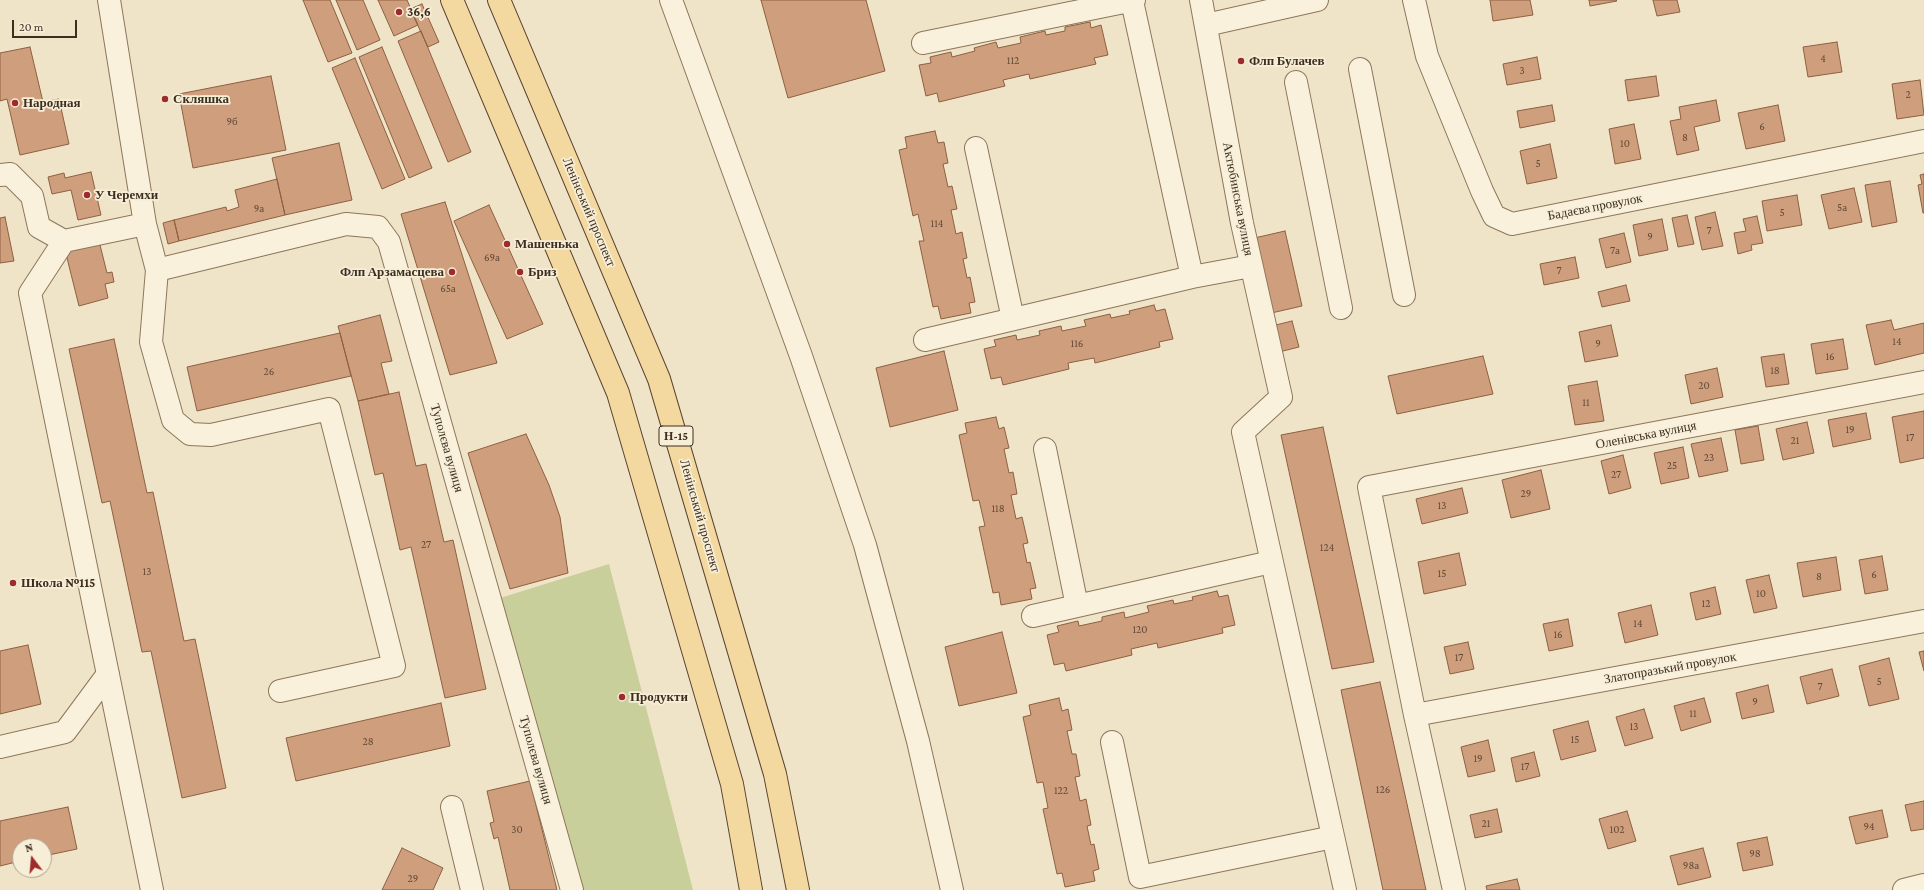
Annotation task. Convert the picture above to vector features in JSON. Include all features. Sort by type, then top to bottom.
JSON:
[{"type":"main road","points":[[452,0],[618,393],[732,784],[751,890]]},
{"type":"main road","name":"Ленінський проспект","points":[[499,0],[659,379],[775,774],[798,890]]},
{"type":"street","points":[[109,0],[145,224],[157,270],[151,342],[173,420],[190,434],[211,435],[329,409],[394,666],[280,690]]},
{"type":"street","points":[[671,0],[801,356],[865,545],[918,741],[952,890]]},
{"type":"street","points":[[923,43],[1133,0],[1192,277]]},
{"type":"street","name":"Актюбинська вулиця","points":[[1201,0],[1251,266],[1281,397],[1243,432],[1271,562]]},
{"type":"street","points":[[1206,25],[1318,0]]},
{"type":"street","name":"Бадаєва провулок","points":[[1414,0],[1427,56],[1482,191],[1494,216],[1512,224],[1924,141]]},
{"type":"street","points":[[1360,69],[1404,295]]},
{"type":"street","points":[[1296,82],[1341,308]]},
{"type":"street","points":[[976,148],[1013,319]]},
{"type":"street","points":[[0,175],[10,174],[32,196],[39,227],[64,241],[145,224]]},
{"type":"street","name":"Туполєва вулиця","points":[[157,270],[346,224],[378,227],[389,242],[572,890]]},
{"type":"street","points":[[64,241],[30,293],[152,890]]},
{"type":"street","points":[[925,340],[1192,277],[1251,266]]},
{"type":"street","name":"Оленівська вулиця","points":[[1415,715],[1369,487],[1924,382]]},
{"type":"street","points":[[1045,449],[1077,606]]},
{"type":"street","points":[[1033,616],[1271,562],[1345,890]]},
{"type":"street","name":"Златопразький провулок","points":[[1415,715],[1924,621]]},
{"type":"street","points":[[0,747],[65,732],[108,674]]},
{"type":"street","points":[[1415,715],[1454,890]]},
{"type":"street","points":[[1112,742],[1140,876],[1333,837]]},
{"type":"street","points":[[452,807],[472,890]]},
{"type":"street","points":[[1904,890],[1924,885]]},
{"type":"green space","points":[[609,564],[693,890],[576,890],[497,599]]},
{"type":"building","points":[[303,0],[330,0],[352,53],[328,62]]},
{"type":"building","points":[[336,0],[363,0],[380,40],[357,50]]},
{"type":"building","points":[[378,0],[407,0],[418,25],[394,36]]},
{"type":"building","points":[[761,0],[866,0],[885,71],[788,98]]},
{"type":"building","points":[[1490,0],[1530,0],[1533,15],[1493,21]]},
{"type":"building","points":[[1589,0],[1616,0],[1617,1],[1590,6]]},
{"type":"building","points":[[1653,0],[1677,0],[1680,12],[1657,16]]},
{"type":"building","points":[[422,4],[439,42],[428,47],[410,9]]},
{"type":"building","points":[[1090,22],[1091,28],[1101,25],[1108,55],[1094,58],[1096,64],[1030,79],[1029,74],[1003,80],[1005,86],[939,102],[937,93],[926,96],[919,65],[931,63],[930,57],[951,52],[952,57],[975,51],[974,48],[996,42],[998,48],[1021,43],[1020,37],[1045,31],[1046,35],[1065,31],[1065,27]]},
{"type":"building","points":[[421,31],[471,152],[448,162],[398,41]]},
{"type":"building","points":[[1837,42],[1842,72],[1808,77],[1803,47]]},
{"type":"building","points":[[30,47],[43,102],[59,99],[69,144],[20,155],[7,99],[0,101],[0,53]]},
{"type":"building","points":[[382,47],[432,168],[409,178],[359,57]]},
{"type":"building","points":[[1537,57],[1541,79],[1507,85],[1503,64]]},
{"type":"building","points":[[355,58],[405,179],[382,189],[332,68]]},
{"type":"building","points":[[271,76],[286,150],[193,168],[179,94]]},
{"type":"building","points":[[1656,76],[1659,96],[1628,101],[1625,80]]},
{"type":"building","points":[[1920,80],[1924,115],[1897,119],[1892,84]]},
{"type":"building","points":[[1716,100],[1720,121],[1694,127],[1699,150],[1677,155],[1670,121],[1681,119],[1679,107]]},
{"type":"building","points":[[1552,105],[1555,121],[1520,128],[1517,111]]},
{"type":"building","points":[[1778,105],[1785,141],[1746,149],[1738,113]]},
{"type":"building","points":[[1634,124],[1641,159],[1615,164],[1609,129]]},
{"type":"building","points":[[935,131],[938,143],[944,142],[948,163],[943,164],[948,187],[952,186],[957,209],[951,210],[956,234],[962,232],[967,258],[963,259],[967,278],[970,277],[975,302],[969,303],[971,313],[941,319],[938,306],[933,307],[919,241],[924,241],[918,214],[913,216],[899,150],[907,148],[905,137]]},
{"type":"building","points":[[339,143],[352,200],[285,215],[272,158]]},
{"type":"building","points":[[1550,144],[1557,178],[1527,184],[1520,151]]},
{"type":"building","points":[[91,172],[101,215],[78,220],[71,190],[52,194],[48,177],[64,173],[65,178]]},
{"type":"building","points":[[1924,174],[1923,213],[1918,185],[1922,184],[1920,175]]},
{"type":"building","points":[[277,179],[285,215],[179,241],[174,220],[226,207],[227,211],[239,207],[235,190]]},
{"type":"building","points":[[1890,181],[1897,222],[1872,227],[1865,185]]},
{"type":"building","points":[[1854,188],[1862,222],[1829,229],[1821,195]]},
{"type":"building","points":[[1797,195],[1802,225],[1767,231],[1762,201]]},
{"type":"building","points":[[445,202],[497,363],[450,375],[401,214]]},
{"type":"building","points":[[489,205],[543,324],[507,339],[454,221]]},
{"type":"building","points":[[1715,212],[1723,246],[1702,250],[1695,217]]},
{"type":"building","points":[[1687,215],[1694,244],[1678,247],[1672,218]]},
{"type":"building","points":[[1757,216],[1763,243],[1751,245],[1752,250],[1738,254],[1734,233],[1746,231],[1743,219]]},
{"type":"building","points":[[5,217],[14,261],[0,263],[0,218]]},
{"type":"building","points":[[1662,219],[1668,250],[1639,256],[1633,225]]},
{"type":"building","points":[[174,220],[179,241],[168,244],[163,223]]},
{"type":"building","points":[[1285,231],[1302,306],[1267,314],[1250,239]]},
{"type":"building","points":[[1624,233],[1631,262],[1606,268],[1599,239]]},
{"type":"building","points":[[99,241],[107,273],[112,272],[114,282],[105,284],[108,298],[79,306],[65,250]]},
{"type":"building","points":[[1575,257],[1579,278],[1544,285],[1540,264]]},
{"type":"building","points":[[1626,285],[1630,301],[1602,307],[1598,292]]},
{"type":"building","points":[[1154,305],[1156,311],[1165,309],[1173,339],[1159,342],[1160,347],[1095,363],[1094,358],[1068,363],[1069,369],[1003,385],[1001,377],[991,379],[984,349],[996,346],[994,340],[1016,335],[1017,340],[1040,335],[1039,331],[1061,326],[1062,331],[1086,326],[1084,320],[1110,314],[1111,318],[1130,314],[1129,311]]},
{"type":"building","points":[[380,315],[392,361],[381,363],[389,394],[358,401],[338,326]]},
{"type":"building","points":[[1891,320],[1894,330],[1924,323],[1924,353],[1875,365],[1866,325]]},
{"type":"building","points":[[1292,321],[1299,347],[1279,352],[1272,326]]},
{"type":"building","points":[[1611,325],[1618,356],[1585,362],[1579,332]]},
{"type":"building","points":[[340,333],[351,376],[197,411],[187,367]]},
{"type":"building","points":[[114,339],[147,493],[153,492],[184,641],[195,639],[226,788],[182,798],[151,651],[142,652],[110,501],[102,503],[69,349]]},
{"type":"building","points":[[1843,339],[1848,369],[1816,374],[1811,344]]},
{"type":"building","points":[[944,351],[958,410],[890,427],[876,368]]},
{"type":"building","points":[[1784,354],[1789,384],[1766,387],[1761,357]]},
{"type":"building","points":[[1483,356],[1493,394],[1397,414],[1388,376]]},
{"type":"building","points":[[1717,368],[1723,397],[1691,404],[1685,375]]},
{"type":"building","points":[[1597,381],[1604,421],[1575,425],[1568,386]]},
{"type":"building","points":[[399,392],[416,466],[426,464],[444,542],[453,540],[486,689],[445,698],[411,547],[400,550],[383,473],[375,475],[358,401]]},
{"type":"building","points":[[1924,411],[1924,458],[1900,463],[1892,417]]},
{"type":"building","points":[[1866,413],[1871,439],[1833,447],[1828,420]]},
{"type":"building","points":[[996,417],[999,429],[1004,427],[1009,448],[1004,449],[1009,473],[1013,472],[1017,494],[1011,495],[1016,519],[1022,517],[1028,543],[1023,544],[1027,563],[1030,562],[1036,588],[1030,589],[1032,599],[1001,605],[999,592],[993,593],[979,527],[985,526],[979,500],[973,501],[959,435],[967,433],[965,423]]},
{"type":"building","points":[[1807,422],[1814,453],[1783,460],[1776,429]]},
{"type":"building","points":[[1758,426],[1764,460],[1741,464],[1735,430]]},
{"type":"building","points":[[1323,427],[1374,662],[1332,669],[1281,435]]},
{"type":"building","points":[[526,434],[549,485],[560,517],[568,573],[510,589],[468,453]]},
{"type":"building","points":[[1721,438],[1728,471],[1699,477],[1691,444]]},
{"type":"building","points":[[1683,447],[1689,478],[1661,484],[1654,453]]},
{"type":"building","points":[[1623,455],[1631,488],[1609,494],[1601,461]]},
{"type":"building","points":[[1541,470],[1550,509],[1511,518],[1502,480]]},
{"type":"building","points":[[1462,488],[1468,513],[1422,524],[1416,499]]},
{"type":"building","points":[[1459,553],[1466,585],[1424,594],[1418,562]]},
{"type":"building","points":[[1882,556],[1888,590],[1865,594],[1859,560]]},
{"type":"building","points":[[1836,557],[1841,590],[1803,597],[1797,563]]},
{"type":"building","points":[[1769,575],[1777,608],[1754,613],[1746,580]]},
{"type":"building","points":[[1715,587],[1721,614],[1696,620],[1690,593]]},
{"type":"building","points":[[1217,591],[1219,597],[1228,595],[1235,625],[1222,628],[1223,633],[1158,648],[1157,643],[1131,649],[1132,655],[1066,671],[1064,663],[1054,665],[1047,635],[1059,632],[1057,626],[1078,621],[1079,626],[1102,621],[1102,617],[1124,612],[1125,618],[1149,612],[1147,606],[1173,600],[1174,604],[1193,600],[1192,597]]},
{"type":"building","points":[[1651,605],[1658,635],[1625,643],[1618,613]]},
{"type":"building","points":[[1568,619],[1573,646],[1549,651],[1543,624]]},
{"type":"building","points":[[1002,632],[1017,693],[959,706],[945,647]]},
{"type":"building","points":[[1468,642],[1474,669],[1450,674],[1444,647]]},
{"type":"building","points":[[28,645],[41,704],[0,714],[0,651]]},
{"type":"building","points":[[1924,651],[1924,671],[1919,652]]},
{"type":"building","points":[[1889,658],[1899,699],[1869,706],[1859,666]]},
{"type":"building","points":[[1832,669],[1839,696],[1807,704],[1800,677]]},
{"type":"building","points":[[1380,682],[1426,890],[1383,890],[1341,690]]},
{"type":"building","points":[[1768,685],[1774,712],[1742,719],[1736,693]]},
{"type":"building","points":[[1059,698],[1062,711],[1068,709],[1072,730],[1067,731],[1072,754],[1076,754],[1080,776],[1075,777],[1080,801],[1086,799],[1091,825],[1087,826],[1091,845],[1094,844],[1099,869],[1093,871],[1095,881],[1065,887],[1062,873],[1057,874],[1043,809],[1048,808],[1043,782],[1037,783],[1023,717],[1031,715],[1029,705]]},
{"type":"building","points":[[1704,698],[1711,722],[1681,731],[1674,706]]},
{"type":"building","points":[[441,703],[450,746],[296,781],[286,738]]},
{"type":"building","points":[[1644,709],[1653,738],[1625,746],[1616,717]]},
{"type":"building","points":[[1588,721],[1596,751],[1561,760],[1553,730]]},
{"type":"building","points":[[1488,740],[1495,771],[1468,777],[1461,747]]},
{"type":"building","points":[[1534,752],[1540,776],[1516,782],[1511,758]]},
{"type":"building","points":[[530,781],[557,890],[510,890],[498,837],[494,839],[490,823],[494,822],[487,791]]},
{"type":"building","points":[[1924,801],[1924,829],[1911,831],[1905,805]]},
{"type":"building","points":[[68,807],[77,849],[52,854],[52,838],[12,838],[12,863],[0,866],[0,821]]},
{"type":"building","points":[[1497,809],[1502,832],[1475,838],[1470,815]]},
{"type":"building","points":[[1882,810],[1888,837],[1856,844],[1849,817]]},
{"type":"building","points":[[1627,811],[1636,841],[1608,849],[1599,819]]},
{"type":"building","points":[[1767,837],[1773,865],[1743,871],[1737,843]]},
{"type":"building","points":[[402,848],[443,868],[433,890],[382,890]]},
{"type":"building","points":[[1703,848],[1711,877],[1678,885],[1670,856]]},
{"type":"building","points":[[1517,879],[1520,890],[1487,890],[1486,886]]},
{"type":"place","name":"36,6","points":[[399,12]]},
{"type":"place","name":"Флп Булачев","points":[[1241,61]]},
{"type":"place","name":"Скляшка","points":[[165,99]]},
{"type":"place","name":"Народная","points":[[15,103]]},
{"type":"place","name":"У Черемхи","points":[[87,195]]},
{"type":"place","name":"Машенька","points":[[507,244]]},
{"type":"place","name":"Флп Арзамасцева","points":[[452,272]]},
{"type":"place","name":"Бриз","points":[[520,272]]},
{"type":"place","name":"Школа №115","points":[[13,583]]},
{"type":"place","name":"Продукти","points":[[622,697]]}]
